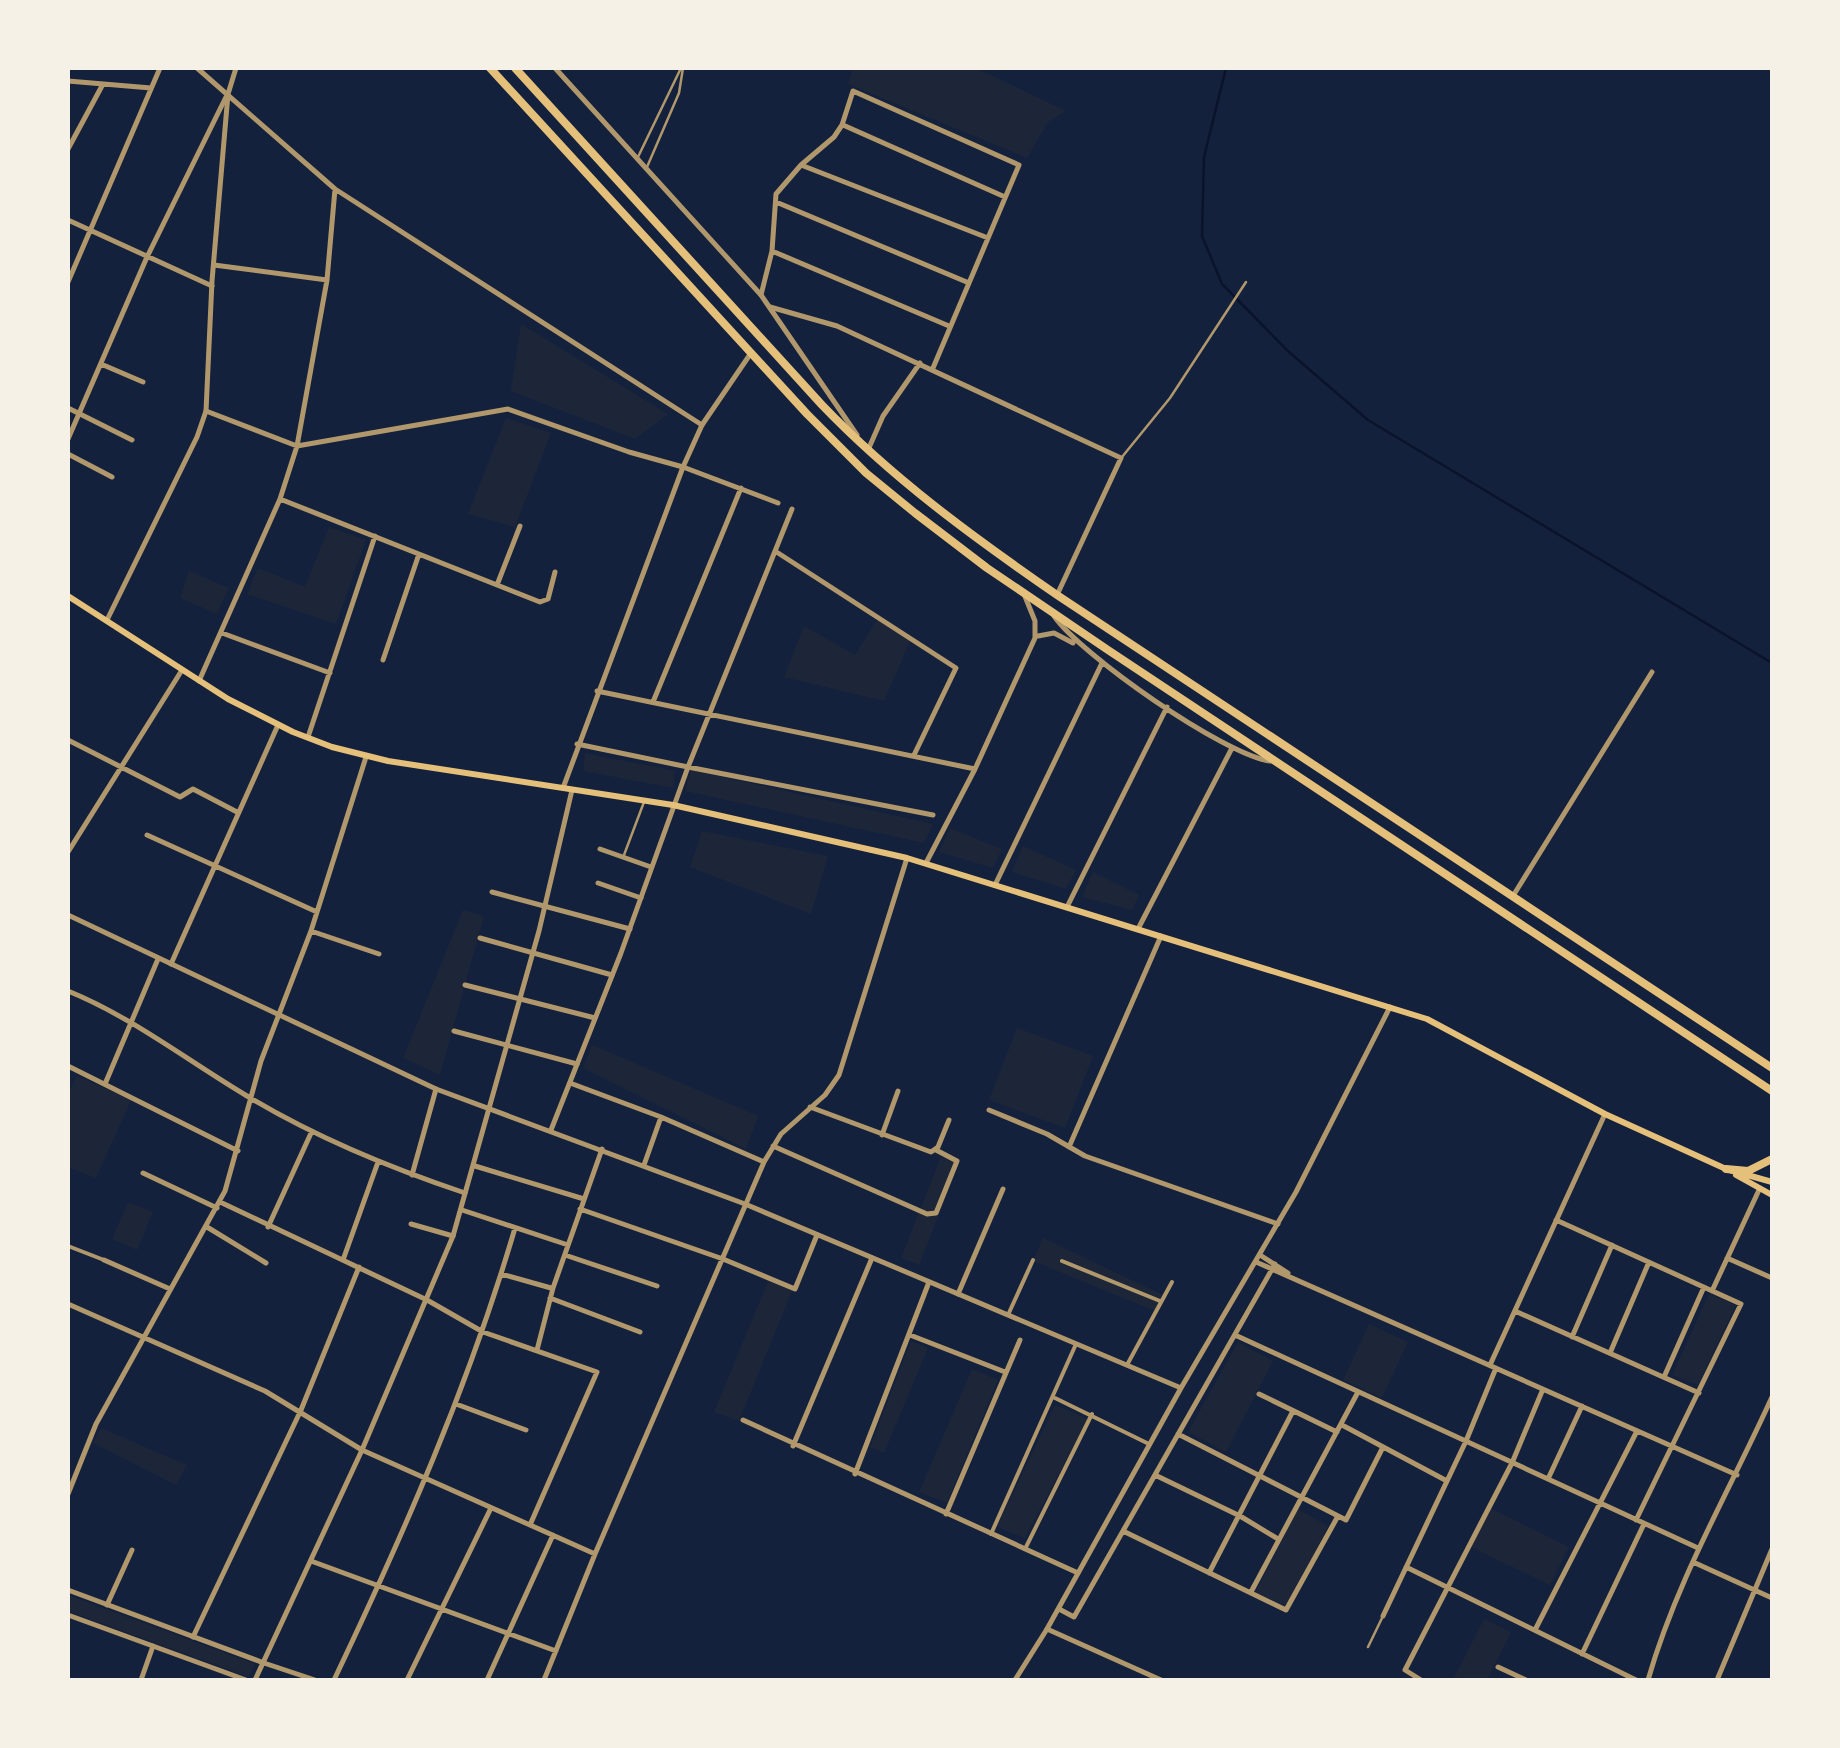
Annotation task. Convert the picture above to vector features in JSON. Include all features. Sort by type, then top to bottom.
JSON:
[{"type":"main road","points":[[490,68],[750,353],[866,473],[941,533],[1023,593],[1771,1091]]},
{"type":"main road","points":[[515,68],[787,367],[868,450],[953,522],[1057,595],[1772,1068]]},
{"type":"main road","points":[[68,596],[199,681],[308,738],[366,757],[673,805],[907,858],[1390,1007],[1438,1024],[1605,1114],[1726,1169],[1772,1195]]},
{"type":"main road","points":[[1726,1169],[1748,1171],[1772,1159]]},
{"type":"main road","points":[[1726,1169],[1772,1182]]},
{"type":"street","points":[[68,282],[160,68]]},
{"type":"street","points":[[197,68],[334,189],[702,424]]},
{"type":"street","points":[[68,439],[147,257],[228,94],[236,68]]},
{"type":"street","points":[[555,68],[761,296],[868,450]]},
{"type":"street","points":[[68,81],[151,88]]},
{"type":"street","points":[[68,149],[103,84]]},
{"type":"street","points":[[761,296],[772,252],[780,188],[834,137],[853,91],[1019,165],[932,368]]},
{"type":"street","points":[[107,620],[197,437],[206,410],[228,94]]},
{"type":"street","points":[[842,125],[1005,198]]},
{"type":"street","points":[[801,165],[988,238]]},
{"type":"street","points":[[199,681],[280,499],[297,446],[327,280],[334,189]]},
{"type":"street","points":[[776,202],[969,283]]},
{"type":"street","points":[[68,223],[212,286]]},
{"type":"street","points":[[772,252],[950,326]]},
{"type":"street","points":[[214,265],[327,280]]},
{"type":"street","points":[[770,307],[837,326],[1121,458],[1057,595]]},
{"type":"street","points":[[255,1680],[362,1450],[453,1236],[534,953],[576,744],[702,424],[750,353]]},
{"type":"street","points":[[868,450],[883,416],[920,363]]},
{"type":"street","points":[[102,364],[143,382]]},
{"type":"street","points":[[68,408],[132,440]]},
{"type":"street","points":[[206,410],[297,446],[508,409],[778,503]]},
{"type":"street","points":[[68,454],[112,477]]},
{"type":"street","points":[[653,702],[740,488]]},
{"type":"street","points":[[280,499],[545,602],[555,572]]},
{"type":"street","points":[[551,1130],[630,929],[673,805],[792,509]]},
{"type":"street","points":[[497,584],[520,526]]},
{"type":"street","points":[[308,738],[375,536]]},
{"type":"street","points":[[776,550],[956,668],[914,756]]},
{"type":"street","points":[[384,660],[419,554]]},
{"type":"street","points":[[926,863],[1035,638],[1035,621],[1023,593]]},
{"type":"street","points":[[1050,610],[1081,648]]},
{"type":"street","points":[[222,633],[330,673]]},
{"type":"street","points":[[1035,638],[1054,633],[1232,748],[1273,761]]},
{"type":"street","points":[[996,885],[1102,663]]},
{"type":"street","points":[[68,852],[182,670]]},
{"type":"street","points":[[1514,896],[1652,672]]},
{"type":"street","points":[[597,691],[975,768]]},
{"type":"street","points":[[1067,907],[1167,707]]},
{"type":"street","points":[[171,964],[278,725]]},
{"type":"street","points":[[68,740],[182,797],[192,788],[237,812]]},
{"type":"street","points":[[576,744],[933,815]]},
{"type":"street","points":[[1138,929],[1232,748]]},
{"type":"street","points":[[68,1494],[96,1424],[218,1205],[238,1151],[250,1098],[312,930],[366,757]]},
{"type":"street","points":[[147,835],[316,912]]},
{"type":"street","points":[[600,849],[651,867]]},
{"type":"street","points":[[544,1680],[764,1162],[792,1123],[833,1085],[846,1060],[907,858]]},
{"type":"street","points":[[598,883],[640,898]]},
{"type":"street","points":[[492,892],[630,929]]},
{"type":"street","points":[[68,916],[436,1089],[745,1204],[1181,1388]]},
{"type":"street","points":[[312,930],[379,954]]},
{"type":"street","points":[[1068,1147],[1160,936]]},
{"type":"street","points":[[480,938],[612,975]]},
{"type":"street","points":[[105,1084],[158,959]]},
{"type":"street","points":[[465,985],[596,1018]]},
{"type":"street","points":[[68,991],[130,1022],[250,1098],[312,1131],[412,1176],[466,1194]]},
{"type":"street","points":[[1014,1680],[1047,1629],[1149,1444],[1278,1224],[1390,1007]]},
{"type":"street","points":[[454,1031],[577,1064]]},
{"type":"street","points":[[68,1066],[238,1151]]},
{"type":"street","points":[[570,1083],[764,1162]]},
{"type":"street","points":[[412,1176],[436,1089]]},
{"type":"street","points":[[882,1135],[898,1092]]},
{"type":"street","points":[[773,1146],[927,1214],[936,1213],[957,1161],[936,1150],[931,1152],[810,1107]]},
{"type":"street","points":[[989,1110],[1047,1134],[1085,1156],[1278,1224]]},
{"type":"street","points":[[1383,1616],[1466,1441],[1514,1311],[1605,1114]]},
{"type":"street","points":[[644,1165],[661,1117]]},
{"type":"street","points":[[936,1150],[949,1120]]},
{"type":"street","points":[[268,1227],[312,1131]]},
{"type":"street","points":[[537,1350],[553,1288],[602,1149]]},
{"type":"street","points":[[343,1260],[378,1162]]},
{"type":"street","points":[[474,1166],[584,1199]]},
{"type":"street","points":[[143,1173],[359,1267],[483,1332],[597,1372],[530,1525]]},
{"type":"street","points":[[958,1294],[1003,1189]]},
{"type":"street","points":[[1712,1290],[1759,1190]]},
{"type":"street","points":[[580,1209],[722,1258],[795,1289],[817,1234]]},
{"type":"street","points":[[462,1210],[568,1245]]},
{"type":"street","points":[[1556,1220],[1741,1304],[1636,1520]]},
{"type":"street","points":[[411,1224],[453,1236]]},
{"type":"street","points":[[207,1227],[266,1263]]},
{"type":"street","points":[[334,1680],[380,1584],[456,1404],[483,1332],[514,1228]]},
{"type":"street","points":[[1572,1336],[1612,1245]]},
{"type":"street","points":[[68,1246],[171,1289]]},
{"type":"street","points":[[564,1255],[657,1286]]},
{"type":"street","points":[[793,1446],[872,1258]]},
{"type":"street","points":[[1728,1258],[1772,1278]]},
{"type":"street","points":[[1258,1259],[1736,1475]]},
{"type":"street","points":[[1008,1315],[1032,1260]]},
{"type":"street","points":[[1062,1261],[1160,1302]]},
{"type":"street","points":[[1610,1353],[1648,1262]]},
{"type":"street","points":[[193,1638],[300,1410],[359,1267]]},
{"type":"street","points":[[1059,1608],[1074,1617],[1274,1267]]},
{"type":"street","points":[[501,1274],[553,1288]]},
{"type":"street","points":[[855,1474],[929,1282]]},
{"type":"street","points":[[1127,1365],[1172,1282]]},
{"type":"street","points":[[1664,1378],[1704,1287]]},
{"type":"street","points":[[550,1298],[640,1332]]},
{"type":"street","points":[[68,1304],[300,1410],[362,1450],[595,1554]]},
{"type":"street","points":[[1514,1311],[1699,1393]]},
{"type":"street","points":[[909,1334],[1005,1372]]},
{"type":"street","points":[[1235,1335],[1698,1548]]},
{"type":"street","points":[[946,1514],[1020,1340]]},
{"type":"street","points":[[991,1534],[1076,1344]]},
{"type":"street","points":[[1422,1680],[1404,1671],[1512,1462],[1542,1388]]},
{"type":"street","points":[[1250,1593],[1358,1392]]},
{"type":"street","points":[[1259,1394],[1337,1433]]},
{"type":"street","points":[[1053,1397],[1149,1444]]},
{"type":"street","points":[[1648,1680],[1664,1623],[1772,1397]]},
{"type":"street","points":[[456,1404],[526,1430]]},
{"type":"street","points":[[1548,1480],[1582,1406]]},
{"type":"street","points":[[1208,1573],[1293,1411]]},
{"type":"street","points":[[1025,1549],[1092,1414]]},
{"type":"street","points":[[742,1420],[1078,1573]]},
{"type":"street","points":[[1342,1425],[1447,1482]]},
{"type":"street","points":[[1534,1630],[1638,1431]]},
{"type":"street","points":[[1178,1434],[1346,1520],[1383,1447]]},
{"type":"street","points":[[1155,1475],[1278,1539]]},
{"type":"street","points":[[407,1680],[491,1508]]},
{"type":"street","points":[[1123,1531],[1286,1610],[1338,1516]]},
{"type":"street","points":[[1582,1654],[1644,1524]]},
{"type":"street","points":[[486,1680],[552,1536]]},
{"type":"street","points":[[1717,1680],[1772,1549]]},
{"type":"street","points":[[107,1605],[132,1550]]},
{"type":"street","points":[[311,1561],[556,1651]]},
{"type":"street","points":[[1692,1561],[1772,1598]]},
{"type":"street","points":[[1406,1567],[1636,1680]]},
{"type":"street","points":[[68,1590],[316,1680]]},
{"type":"street","points":[[68,1615],[246,1680]]},
{"type":"street","points":[[1047,1629],[1160,1680]]},
{"type":"street","points":[[141,1680],[153,1646]]},
{"type":"street","points":[[1498,1667],[1526,1680]]},
{"type":"lane","points":[[637,158],[682,68]]},
{"type":"lane","points":[[646,168],[679,93],[682,68]]},
{"type":"lane","points":[[1121,458],[1170,398],[1246,282]]},
{"type":"lane","points":[[623,857],[645,801]]},
{"type":"lane","points":[[1368,1647],[1383,1616]]},
{"type":"shaded area","points":[[853,68],[976,68],[1066,111],[1048,122],[1027,158],[848,84]]},
{"type":"shaded area","points":[[521,324],[668,414],[635,439],[511,391]]},
{"type":"shaded area","points":[[506,418],[551,433],[515,527],[468,514]]},
{"type":"shaded area","points":[[329,527],[366,540],[336,624],[247,594],[258,568],[305,587]]},
{"type":"shaded area","points":[[189,571],[229,588],[217,614],[180,598]]},
{"type":"shaded area","points":[[877,620],[910,641],[884,701],[784,677],[804,626],[855,655]]},
{"type":"shaded area","points":[[585,753],[675,771],[673,788],[583,771]]},
{"type":"shaded area","points":[[691,770],[933,824],[924,843],[685,791]]},
{"type":"shaded area","points":[[950,828],[1002,849],[993,868],[939,852]]},
{"type":"shaded area","points":[[702,831],[828,856],[811,914],[690,867]]},
{"type":"shaded area","points":[[1023,846],[1076,870],[1066,889],[1012,872]]},
{"type":"shaded area","points":[[1093,872],[1139,895],[1132,910],[1082,897]]},
{"type":"shaded area","points":[[463,910],[484,916],[440,1075],[403,1058]]},
{"type":"shaded area","points":[[1017,1028],[1093,1056],[1065,1128],[989,1100]]},
{"type":"shaded area","points":[[592,1045],[758,1116],[746,1149],[583,1068]]},
{"type":"shaded area","points":[[77,1076],[131,1100],[96,1178],[68,1167],[68,1094]]},
{"type":"shaded area","points":[[941,1157],[959,1164],[919,1265],[901,1258]]},
{"type":"shaded area","points":[[128,1202],[153,1212],[137,1250],[112,1239]]},
{"type":"shaded area","points":[[1043,1238],[1163,1295],[1155,1311],[1033,1261]]},
{"type":"shaded area","points":[[769,1279],[792,1291],[739,1421],[714,1412]]},
{"type":"shaded area","points":[[1709,1294],[1736,1305],[1698,1385],[1672,1375]]},
{"type":"shaded area","points":[[1369,1324],[1408,1342],[1382,1398],[1343,1380]]},
{"type":"shaded area","points":[[911,1341],[928,1348],[884,1453],[870,1447]]},
{"type":"shaded area","points":[[1238,1342],[1273,1361],[1226,1452],[1188,1432]]},
{"type":"shaded area","points":[[972,1369],[998,1380],[947,1503],[919,1492]]},
{"type":"shaded area","points":[[1055,1405],[1088,1419],[1025,1538],[997,1527]]},
{"type":"shaded area","points":[[101,1428],[187,1465],[176,1485],[93,1443]]},
{"type":"shaded area","points":[[1490,1508],[1569,1547],[1550,1585],[1471,1547]]},
{"type":"shaded area","points":[[1298,1509],[1328,1526],[1304,1577],[1285,1605],[1255,1593]]},
{"type":"shaded area","points":[[68,1595],[255,1664],[249,1677],[68,1611]]},
{"type":"shaded area","points":[[1484,1619],[1511,1632],[1487,1680],[1453,1680]]},
{"type":"waterway","points":[[1226,68],[1204,157],[1202,236],[1222,284],[1289,352],[1368,420],[1772,663]]}]
